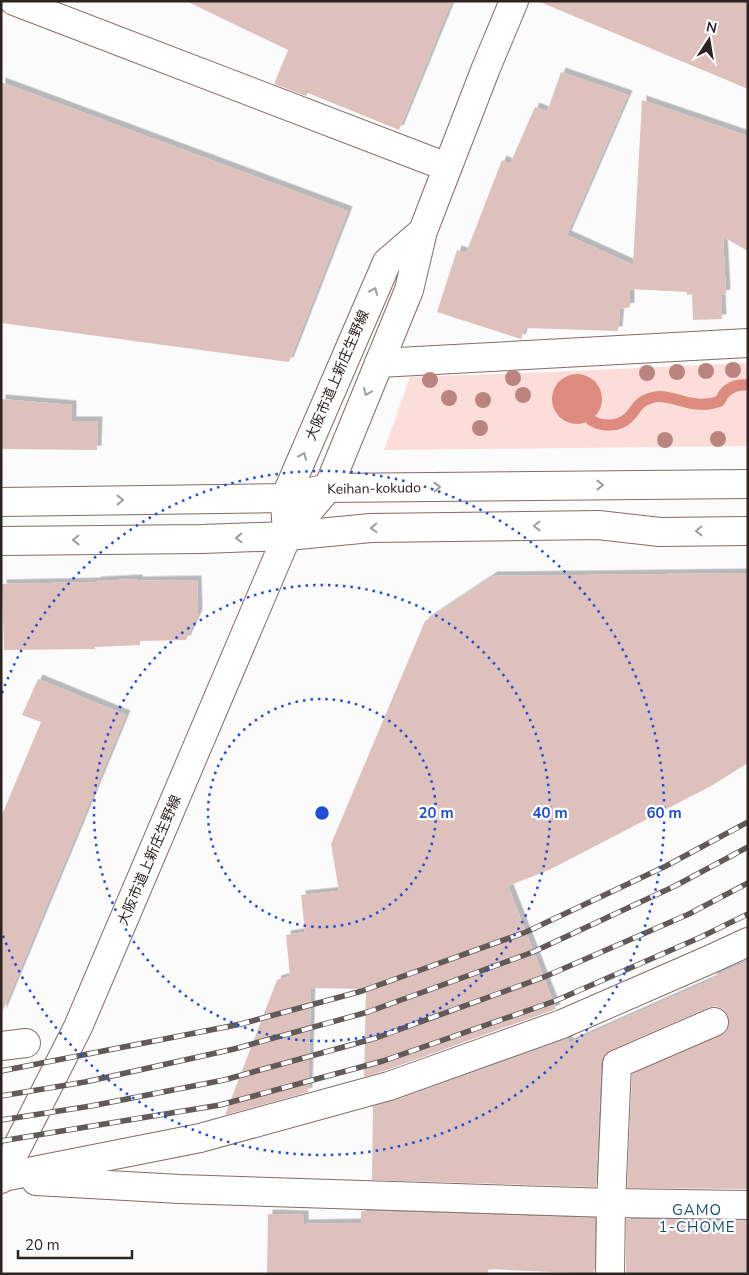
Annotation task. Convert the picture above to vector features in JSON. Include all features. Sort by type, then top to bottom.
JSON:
[{"type":"main road","points":[[14,1],[447,167]]},
{"type":"main road","name":"大阪市道上新庄生野線","points":[[2,1178],[78,1027],[287,536],[328,488],[409,290],[422,230],[514,1]]},
{"type":"main road","name":"大阪市道上新庄生野線","points":[[287,536],[285,498],[386,262],[422,230]]},
{"type":"main road","points":[[379,363],[748,343]]},
{"type":"main road","name":"Keihan-kokudo","points":[[1,502],[285,498],[328,488],[748,484]]},
{"type":"main road","points":[[1,541],[202,539],[287,536],[371,528],[598,525],[660,532],[748,531]]},
{"type":"main road","points":[[2,1178],[200,1138],[388,1086],[562,1024],[748,942]]},
{"type":"main road","points":[[610,1274],[617,1064],[714,1022]]},
{"type":"main road","points":[[2,1178],[180,1189],[748,1205]]},
{"type":"shaded area","points":[[748,363],[748,446],[384,450],[410,377]]},
{"type":"shaded area","points":[[577,374],[587,376],[595,381],[600,389],[602,399],[600,409],[595,417],[587,422],[577,424],[567,422],[559,417],[554,409],[552,399],[554,389],[559,381],[567,376]]},
{"type":"building","points":[[186,1],[452,1],[399,130],[308,93],[306,96],[274,84],[288,50]]},
{"type":"building","points":[[748,1],[748,89],[540,2]]},
{"type":"building","points":[[561,72],[628,95],[567,235],[633,265],[642,100],[748,136],[748,251],[723,237],[726,294],[721,295],[722,319],[693,320],[692,294],[687,295],[687,292],[630,289],[630,307],[620,309],[618,331],[525,328],[521,339],[437,312],[457,250],[466,253],[502,160],[510,164],[535,107],[547,112]]},
{"type":"building","points":[[1,82],[348,211],[289,362],[1,323]]},
{"type":"building","points":[[1,399],[72,405],[72,421],[98,421],[97,450],[1,449]]},
{"type":"building","points":[[748,573],[748,763],[711,786],[549,870],[508,886],[556,1009],[364,1077],[366,989],[311,988],[308,1092],[225,1115],[277,980],[290,976],[286,935],[305,932],[301,895],[339,891],[331,844],[425,621],[493,576]]},
{"type":"building","points":[[138,579],[138,581],[197,580],[198,614],[186,640],[140,641],[140,645],[95,647],[95,649],[4,650],[2,584]]},
{"type":"building","points":[[38,679],[126,715],[2,1013],[1,817],[41,722],[22,715]]},
{"type":"building","points":[[748,961],[748,1189],[627,1188],[632,1074],[726,1032],[729,1024],[728,1016],[723,1009],[715,1006],[611,1050],[604,1056],[601,1063],[596,1187],[372,1180],[373,1106],[394,1101],[568,1039],[569,1043],[713,979],[712,977]]},
{"type":"building","points":[[361,1211],[595,1218],[594,1274],[488,1269],[488,1274],[267,1274],[268,1214],[304,1215],[304,1224],[361,1223]]},
{"type":"building","points":[[626,1219],[748,1221],[748,1274],[626,1274]]},
{"type":"waterway","points":[[591,420],[605,425],[620,423],[628,418],[642,402],[656,397],[668,397],[697,404],[711,404],[720,401],[731,388],[739,385],[748,385]]},
{"type":"railway","points":[[1,1071],[241,1024],[362,991],[526,932],[666,866],[748,822]]},
{"type":"railway","points":[[1,1096],[85,1082],[234,1049],[368,1012],[533,952],[675,886],[748,847]]},
{"type":"railway","points":[[1,1120],[91,1106],[224,1080],[376,1038],[544,977],[689,914],[748,883]]},
{"type":"railway","points":[[1,1141],[220,1105],[383,1061],[555,1001],[701,937],[748,914]]},
{"type":"district","name":"GAMO 1-CHOME","points":[[697,1218]]}]
